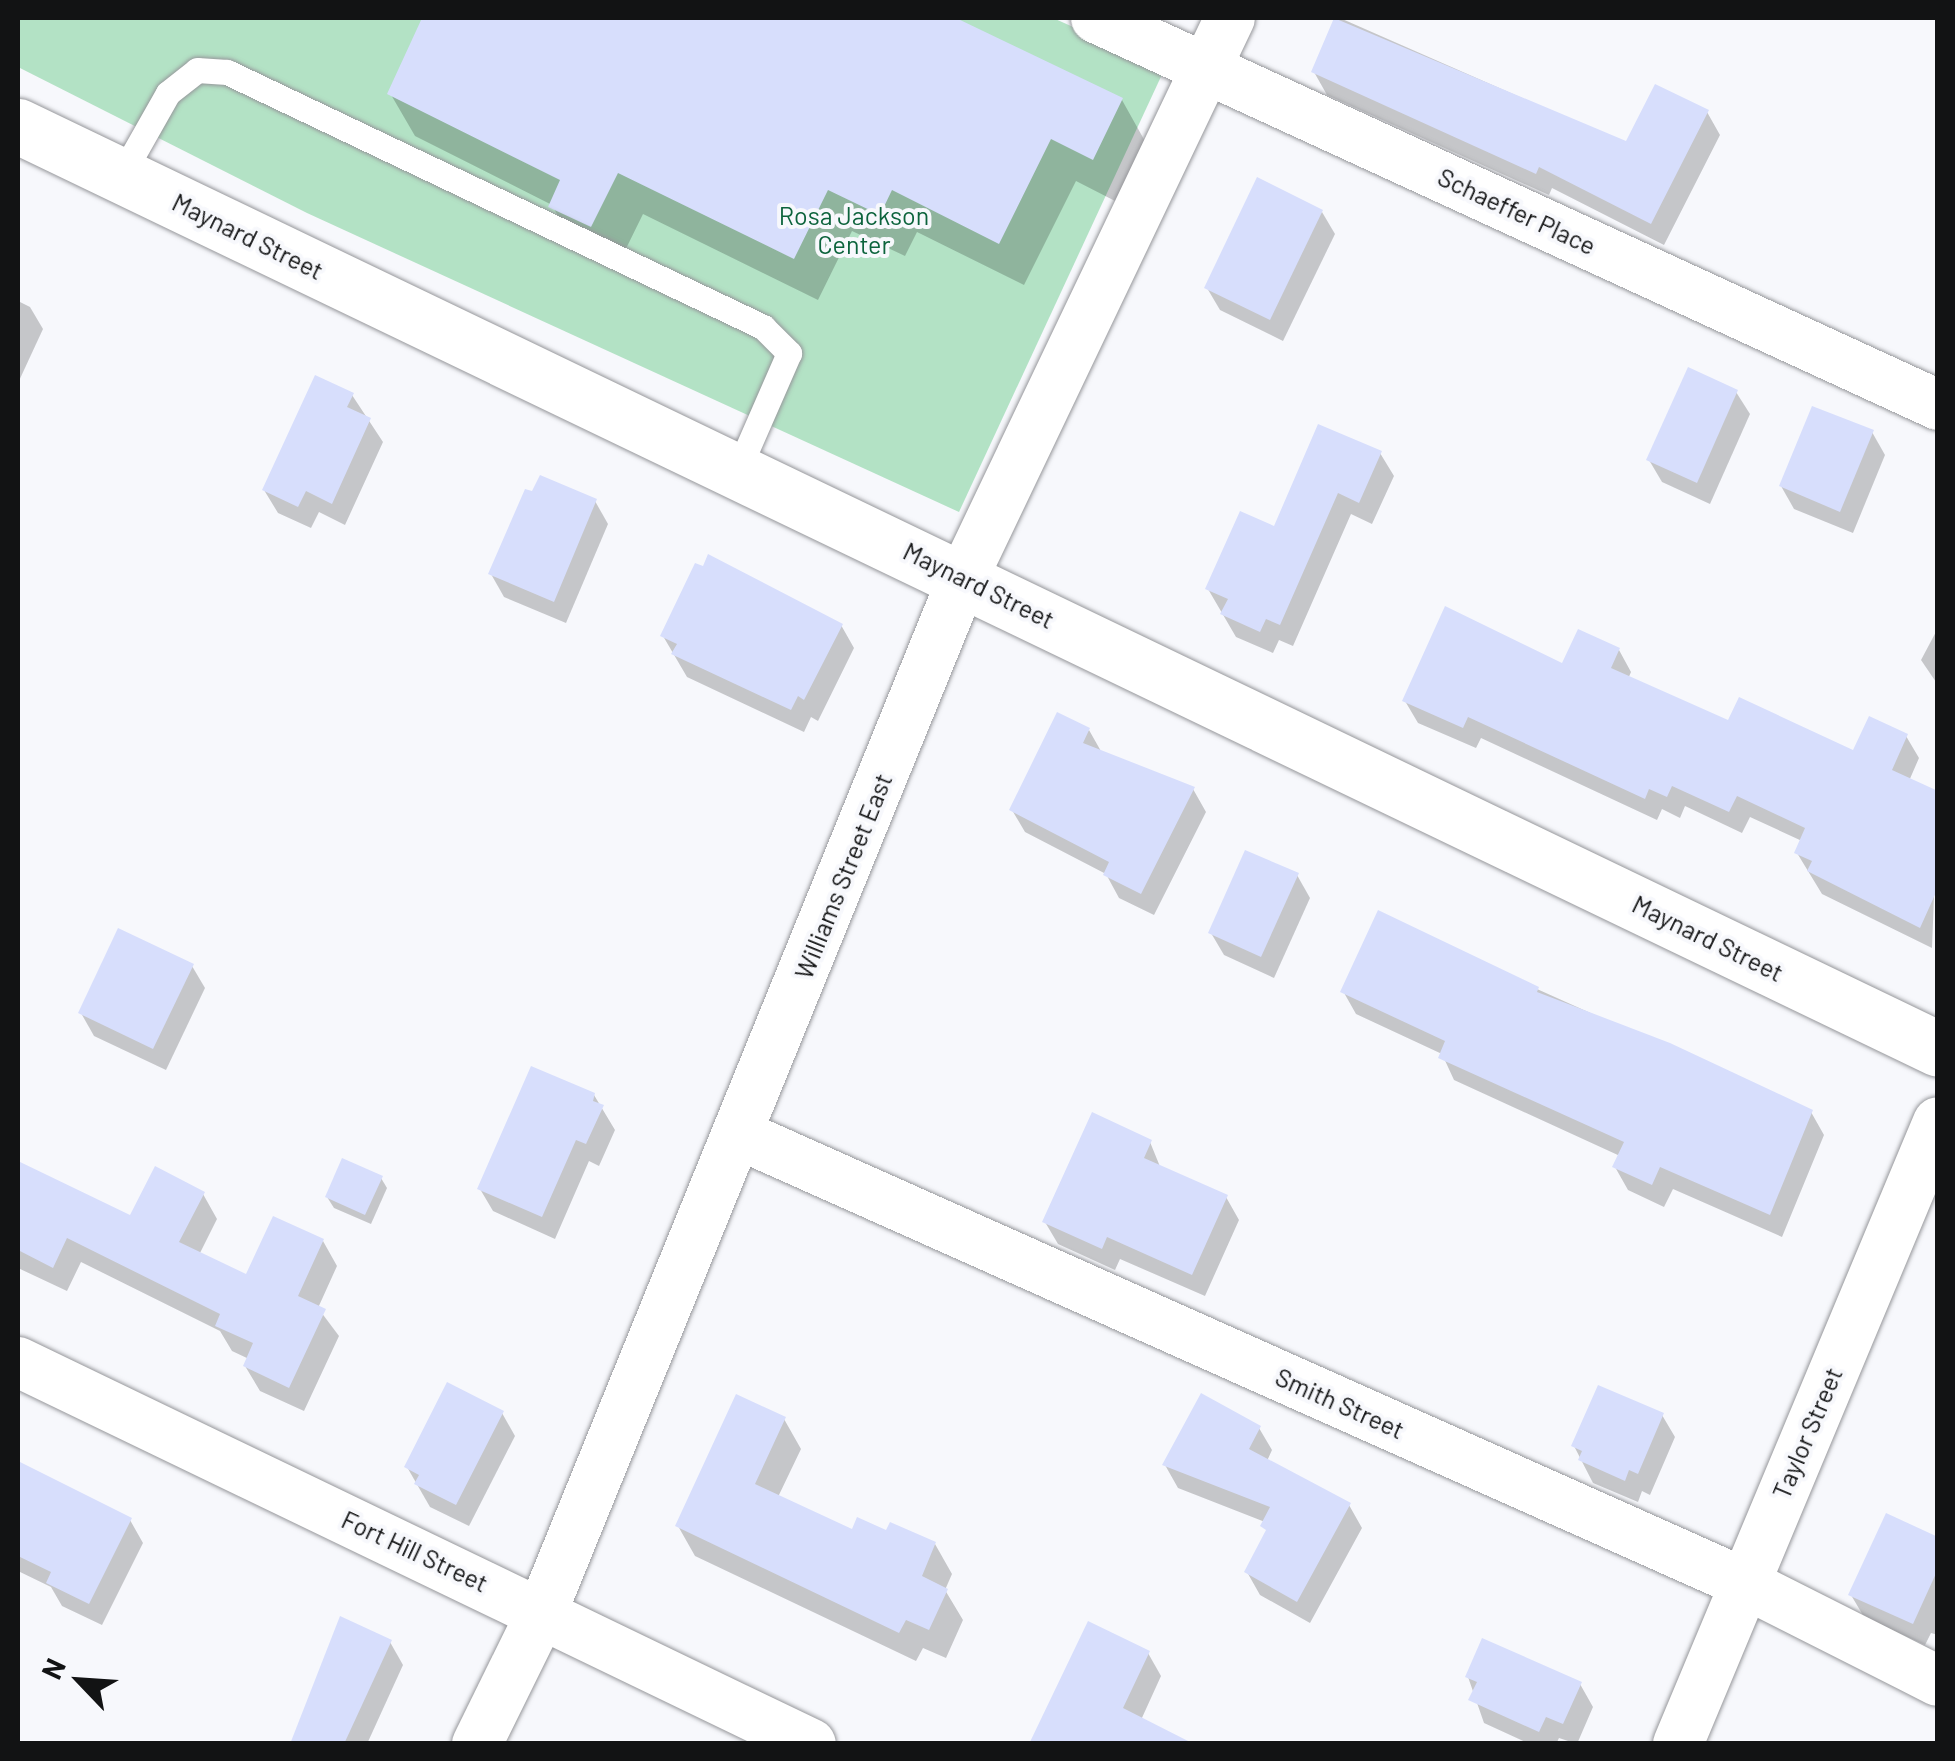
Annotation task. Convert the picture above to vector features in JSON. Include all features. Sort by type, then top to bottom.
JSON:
[{"type":"street","name":"Schaeffer Place","points":[[1096,18],[1938,405]]},
{"type":"street","name":"Williams Street East","points":[[477,1744],[542,1612],[963,578],[1230,18]]},
{"type":"street","name":"Maynard Street","points":[[18,126],[1938,1050]]},
{"type":"street","name":"Taylor Street","points":[[1678,1744],[1938,1122]]},
{"type":"street","name":"Smith Street","points":[[738,1134],[1744,1583],[1938,1681]]},
{"type":"street","name":"Fort Hill Street","points":[[18,1362],[811,1744]]},
{"type":"lane","points":[[121,176],[168,93],[197,70],[228,72],[763,326],[789,353],[738,470]]},
{"type":"green space","name":"Rosa Jackson Center","points":[[18,18],[1053,18],[1165,68],[959,512],[307,213],[18,67]]},
{"type":"building","points":[[422,18],[956,18],[1123,98],[1093,160],[1051,139],[999,244],[892,190],[880,215],[828,190],[794,259],[618,173],[591,227],[548,207],[560,180],[387,94]]},
{"type":"building","points":[[1334,18],[1626,141],[1655,84],[1709,110],[1651,224],[1539,167],[1536,174],[1311,72]]},
{"type":"building","points":[[1257,177],[1323,210],[1270,320],[1204,288]]},
{"type":"building","points":[[1688,367],[1738,390],[1697,483],[1646,460]]},
{"type":"building","points":[[315,375],[354,393],[347,407],[371,418],[332,504],[306,491],[298,507],[262,490]]},
{"type":"building","points":[[1812,406],[1874,430],[1840,512],[1779,486]]},
{"type":"building","points":[[1318,424],[1382,451],[1359,503],[1338,493],[1280,625],[1266,619],[1260,632],[1220,614],[1228,599],[1205,589],[1240,511],[1274,526]]},
{"type":"building","points":[[540,475],[597,499],[554,602],[488,574],[525,489],[532,491]]},
{"type":"building","points":[[708,554],[843,624],[804,700],[798,696],[791,710],[671,654],[677,644],[660,636],[695,563],[703,566]]},
{"type":"building","points":[[1445,606],[1562,663],[1578,629],[1620,648],[1611,668],[1728,720],[1739,697],[1853,750],[1869,716],[1908,734],[1892,770],[1938,791],[1938,888],[1920,928],[1807,871],[1812,861],[1794,853],[1805,828],[1737,796],[1729,812],[1672,786],[1667,797],[1649,789],[1645,799],[1468,717],[1463,728],[1402,701]]},
{"type":"building","points":[[1057,712],[1090,728],[1083,743],[1195,787],[1141,894],[1103,875],[1109,862],[1009,810]]},
{"type":"building","points":[[1245,850],[1299,873],[1261,957],[1208,933]]},
{"type":"building","points":[[1378,910],[1539,987],[1537,992],[1670,1043],[1813,1110],[1770,1215],[1660,1167],[1652,1185],[1612,1167],[1624,1142],[1438,1058],[1445,1041],[1340,992]]},
{"type":"building","points":[[118,928],[194,964],[153,1049],[78,1013]]},
{"type":"building","points":[[531,1066],[595,1093],[593,1101],[604,1105],[586,1144],[576,1140],[542,1217],[477,1189]]},
{"type":"building","points":[[1092,1112],[1152,1140],[1144,1158],[1228,1195],[1192,1275],[1107,1237],[1102,1249],[1042,1222]]},
{"type":"building","points":[[342,1158],[383,1176],[365,1215],[325,1197]]},
{"type":"building","points":[[18,1161],[130,1215],[155,1166],[205,1192],[179,1242],[246,1274],[273,1216],[324,1239],[298,1296],[326,1309],[289,1388],[243,1366],[253,1343],[215,1326],[220,1314],[67,1238],[53,1268],[18,1250]]},
{"type":"building","points":[[447,1382],[504,1411],[456,1505],[414,1484],[419,1475],[404,1467]]},
{"type":"building","points":[[1598,1385],[1664,1413],[1638,1474],[1629,1470],[1625,1481],[1578,1460],[1582,1451],[1571,1446]]},
{"type":"building","points":[[1201,1393],[1261,1426],[1249,1449],[1351,1503],[1297,1602],[1244,1572],[1266,1530],[1260,1526],[1270,1507],[1162,1465]]},
{"type":"building","points":[[736,1394],[786,1417],[755,1484],[852,1529],[857,1517],[886,1530],[890,1522],[936,1542],[922,1576],[948,1589],[929,1630],[906,1620],[899,1633],[675,1526]]},
{"type":"building","points":[[18,1461],[132,1518],[89,1604],[46,1583],[51,1572],[18,1556]]},
{"type":"building","points":[[1886,1513],[1938,1537],[1938,1569],[1913,1624],[1848,1595]]},
{"type":"building","points":[[340,1616],[392,1640],[344,1744],[290,1744]]},
{"type":"building","points":[[1088,1621],[1150,1651],[1123,1708],[1194,1744],[1029,1744]]},
{"type":"building","points":[[1482,1638],[1582,1682],[1563,1724],[1546,1717],[1539,1732],[1468,1700],[1477,1682],[1465,1677]]}]
